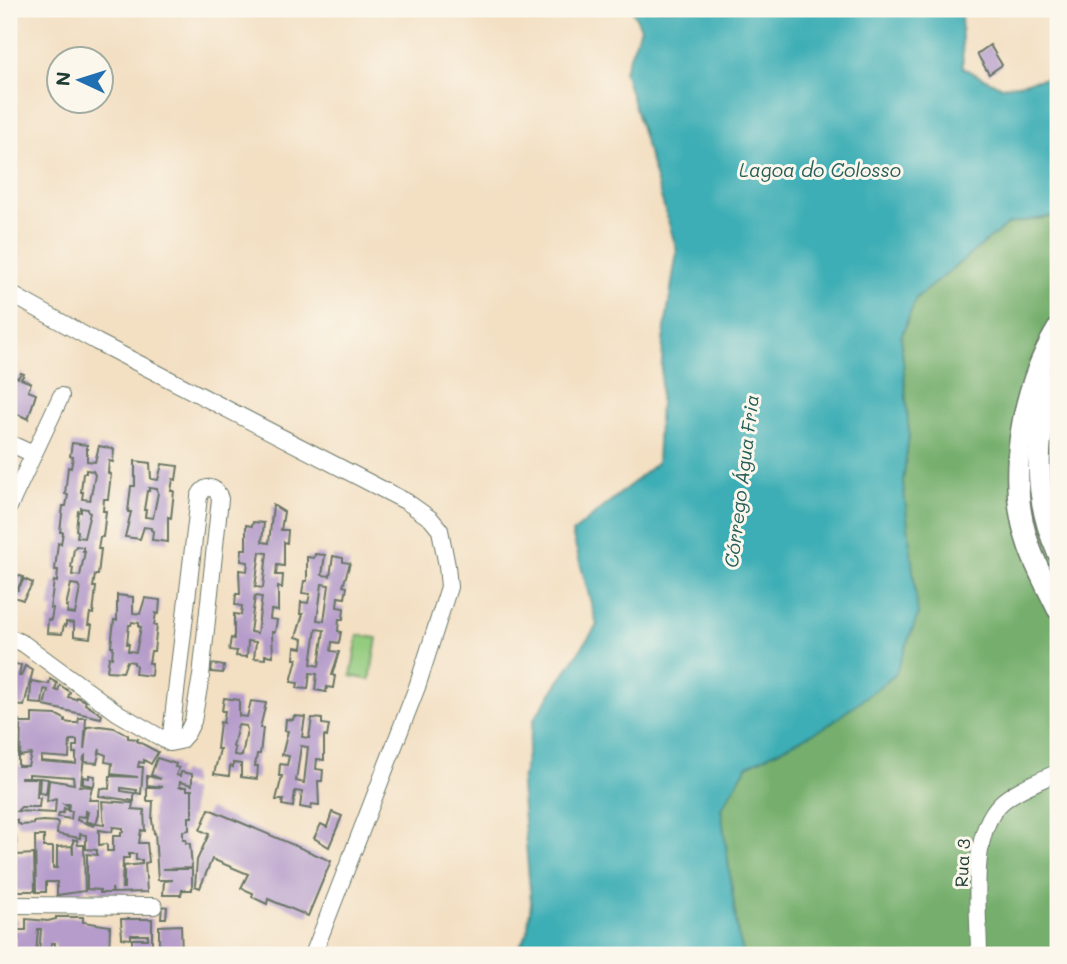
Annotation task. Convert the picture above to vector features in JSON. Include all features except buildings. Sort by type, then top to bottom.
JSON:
[{"type":"street","points":[[9,293],[97,342],[407,502],[431,519],[440,530],[449,586],[444,604],[418,687],[313,955]]},
{"type":"street","points":[[1058,328],[1026,403],[1019,462],[1019,489],[1025,533],[1058,609]]},
{"type":"street","points":[[1058,375],[1045,419],[1039,463],[1047,524],[1058,552]]},
{"type":"street","points":[[9,507],[61,396]]},
{"type":"street","points":[[9,443],[33,454]]},
{"type":"street","points":[[9,637],[24,644],[118,713],[170,743],[180,741],[193,721],[201,676],[220,499],[219,492],[214,488],[207,487],[201,491],[199,497],[170,743]]},
{"type":"street","name":"Rua 3","points":[[979,955],[979,860],[981,837],[986,822],[991,813],[1010,796],[1058,772]]},
{"type":"street","points":[[9,905],[154,906]]},
{"type":"green space","points":[[1058,216],[1058,955],[744,955],[738,935],[721,809],[747,766],[827,726],[903,482],[909,435],[901,337],[916,298],[1008,224]]},
{"type":"green space","points":[[358,635],[377,638],[370,680],[351,676]]},
{"type":"water","name":"Lagoa do Colosso","points":[[632,9],[958,9],[961,14],[963,68],[1002,87],[1058,76],[1058,215],[1008,224],[916,298],[901,337],[909,435],[903,482],[918,615],[895,675],[827,726],[747,766],[721,809],[738,935],[744,955],[514,955],[527,934],[531,902],[521,786],[534,719],[597,625],[572,533],[657,463],[663,341],[677,251],[624,71],[641,28]]},
{"type":"water label","name":"Córrego Água Fria","points":[[741,481]]}]
